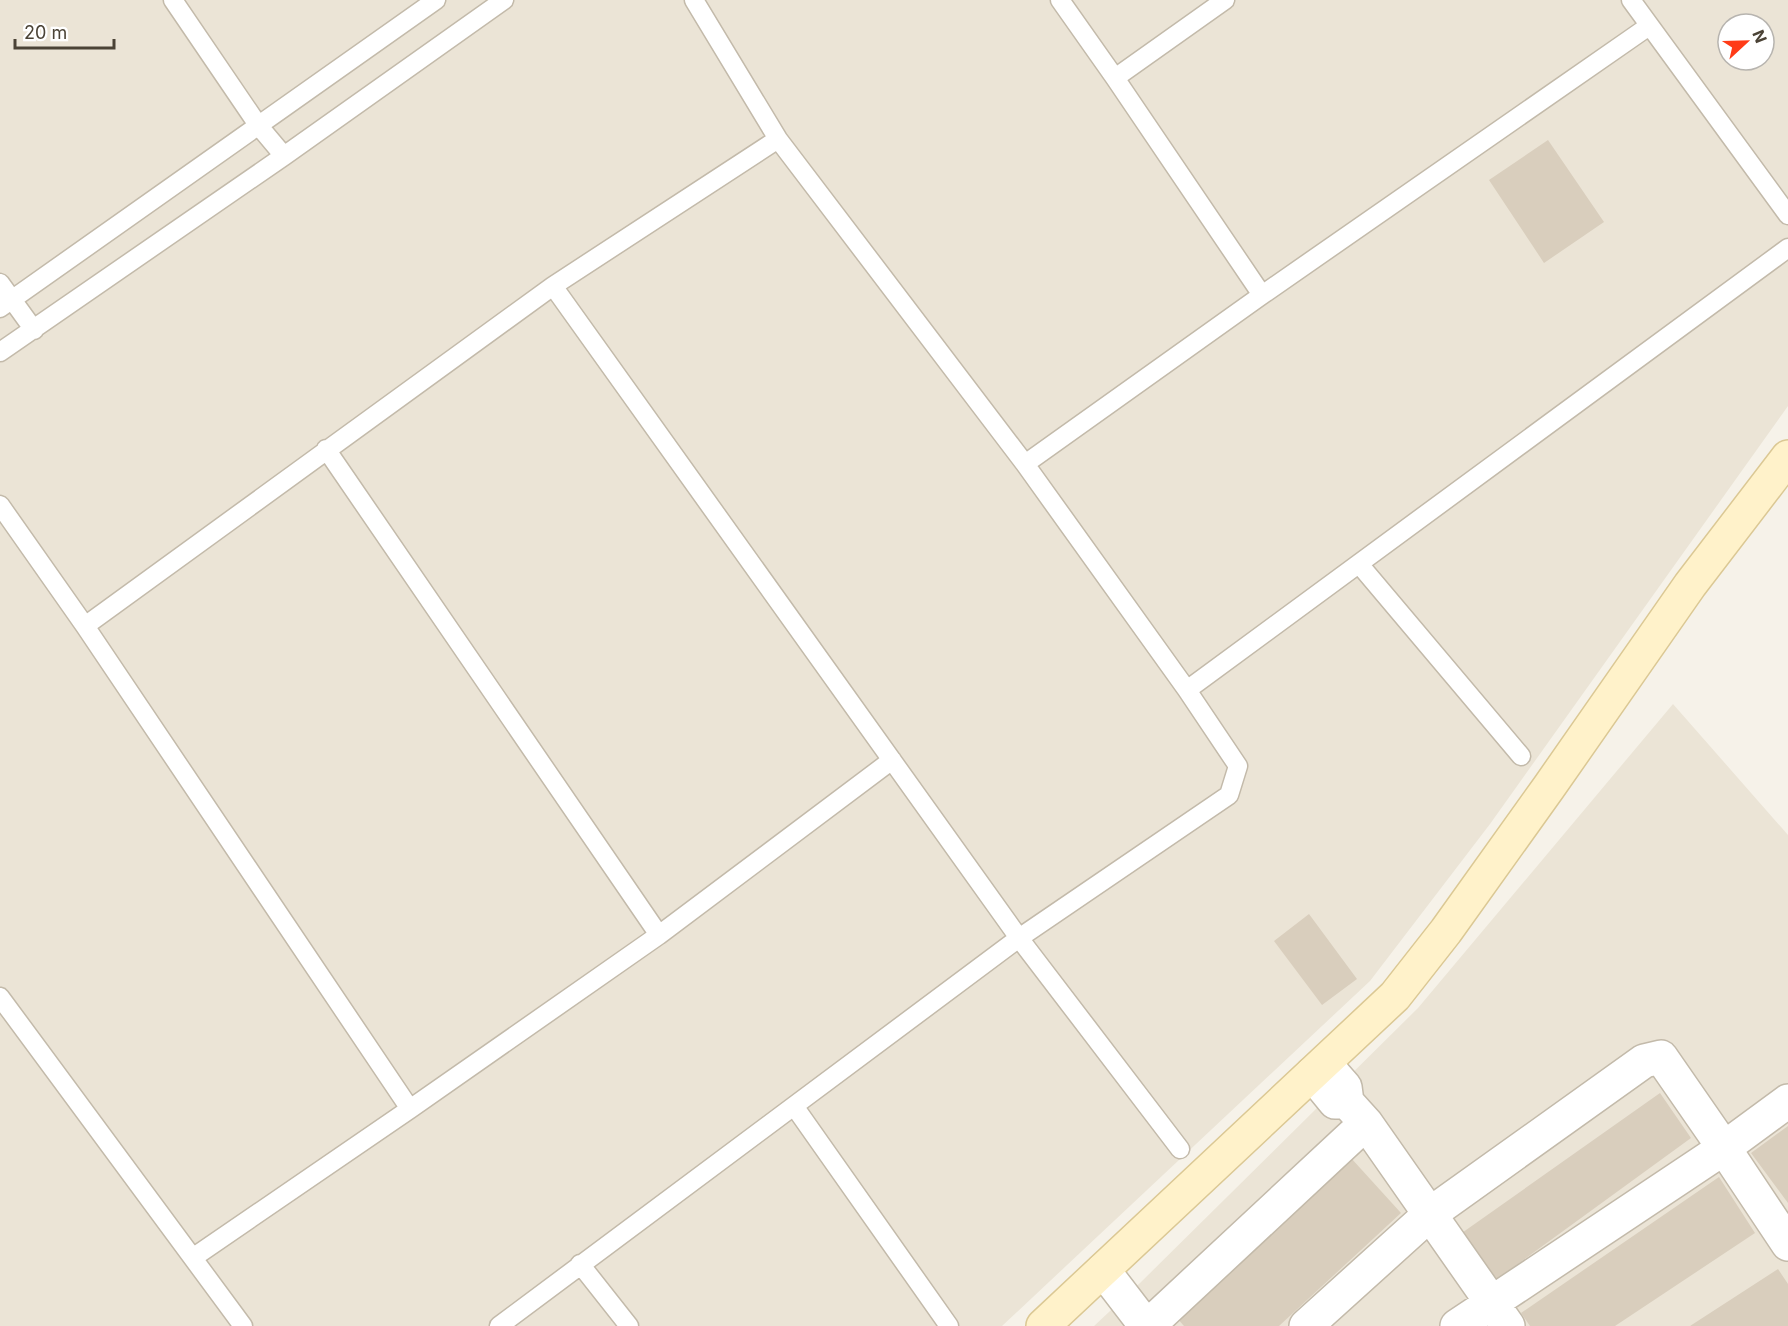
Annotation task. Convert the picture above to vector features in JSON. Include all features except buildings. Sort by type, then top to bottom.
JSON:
[{"type":"street","points":[[1043,1326],[1395,996],[1446,931],[1690,585],[1788,457]]},
{"type":"street","points":[[1306,1326],[1430,1214],[1644,1061],[1661,1057],[1788,1244]]},
{"type":"street","points":[[1318,1068],[1345,1087],[1356,1112],[1500,1314]]},
{"type":"street","points":[[1457,1326],[1500,1314],[1788,1101]]},
{"type":"street","points":[[1103,1270],[1147,1326],[1356,1112]]},
{"type":"lane","points":[[173,0],[258,125],[284,156]]},
{"type":"lane","points":[[6,304],[436,0]]},
{"type":"lane","points":[[0,352],[284,156],[504,0]]},
{"type":"lane","points":[[499,1326],[1019,938],[1229,795],[1238,766],[1187,690],[1025,464],[778,139],[694,0]]},
{"type":"lane","points":[[1060,0],[1262,295]]},
{"type":"lane","points":[[1115,78],[1225,0]]},
{"type":"lane","points":[[1631,0],[1788,215]]},
{"type":"lane","points":[[1025,464],[1262,295],[1649,26]]},
{"type":"lane","points":[[85,626],[553,286],[778,139]]},
{"type":"lane","points":[[1187,690],[1788,248]]},
{"type":"lane","points":[[0,283],[6,304],[34,330]]},
{"type":"lane","points":[[553,286],[1019,938],[1180,1149]]},
{"type":"lane","points":[[326,449],[659,935]]},
{"type":"lane","points":[[0,506],[85,626],[410,1109]]},
{"type":"lane","points":[[1359,564],[1521,756]]},
{"type":"lane","points":[[194,1257],[659,935],[892,760]]},
{"type":"lane","points":[[0,997],[243,1326]]},
{"type":"lane","points":[[794,1106],[949,1326]]},
{"type":"lane","points":[[580,1264],[629,1326]]},
{"type":"shaded area","points":[[0,0],[1788,0],[1788,406],[1490,824],[1370,981],[1002,1326],[0,1326]]},
{"type":"shaded area","points":[[1673,704],[1788,835],[1788,1326],[1094,1326],[1418,1008]]}]
